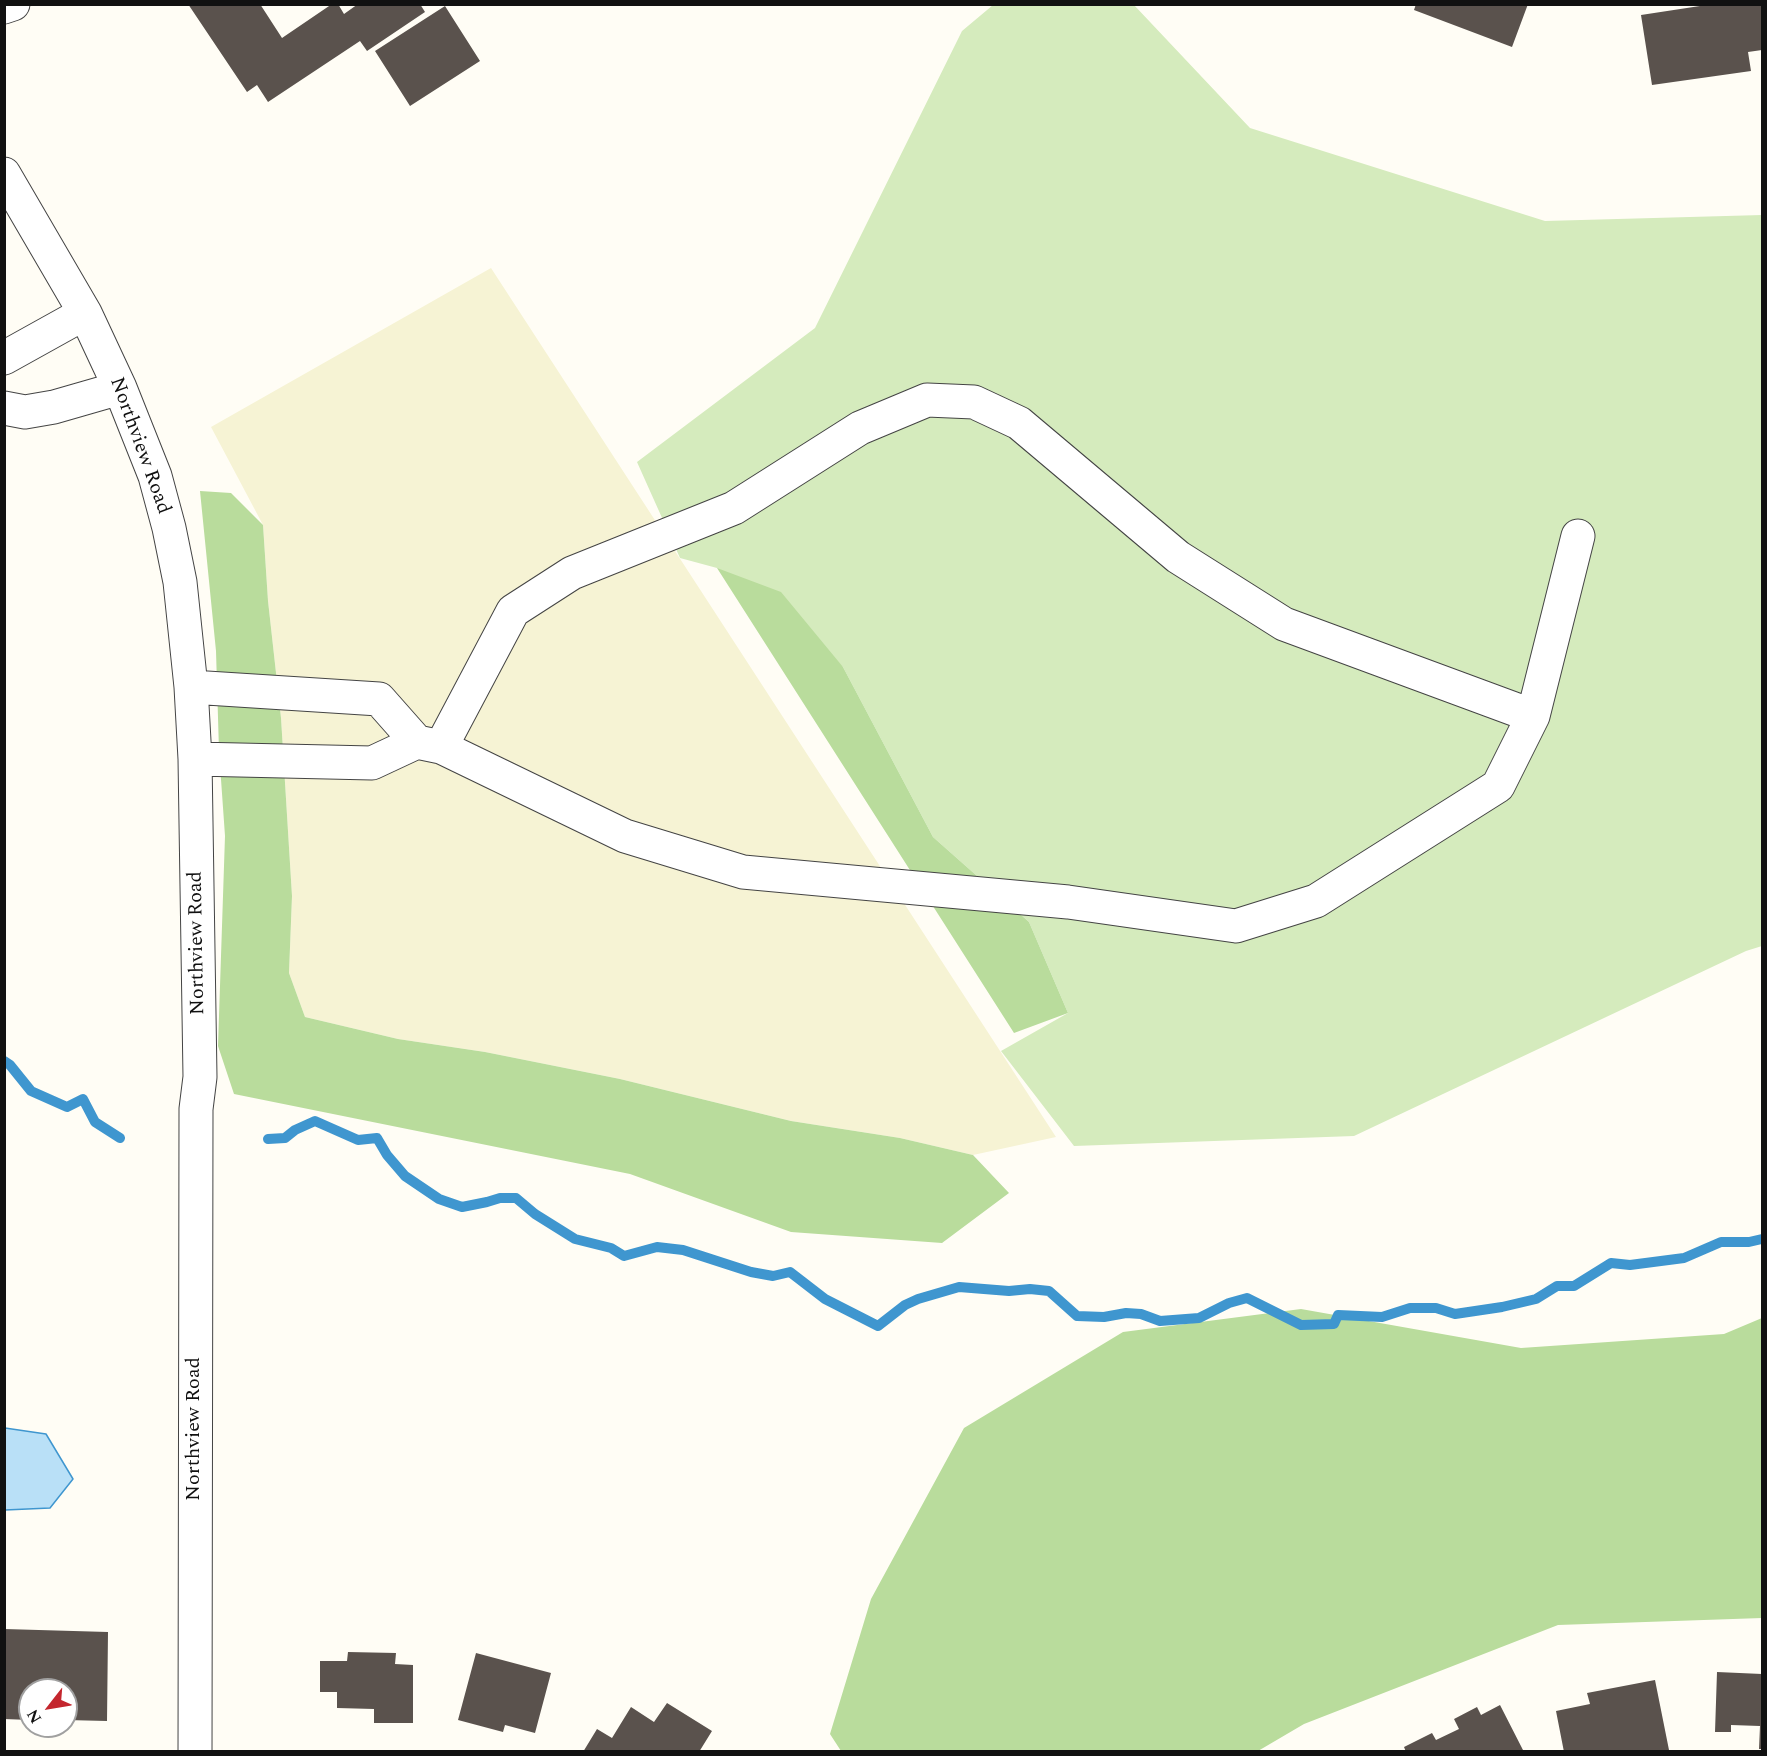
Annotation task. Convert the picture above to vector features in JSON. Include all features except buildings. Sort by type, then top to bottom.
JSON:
[{"type":"street","points":[[4,7],[13,4]]},
{"type":"street","name":"Northview Road","points":[[4,174],[85,313],[120,388],[155,476],[180,582],[191,687],[195,759],[200,1077],[196,1109],[195,1752]]},
{"type":"street","points":[[4,358],[85,313]]},
{"type":"street","points":[[4,408],[25,412],[54,407],[120,388]]},
{"type":"street","points":[[195,759],[372,763],[429,745],[513,611],[572,573],[734,508],[860,428],[927,400],[974,402],[1019,423],[1178,557],[1284,624],[1533,716]]},
{"type":"street","points":[[191,687],[379,699],[429,745],[625,836],[743,872],[1068,902],[1236,926],[1316,902],[1498,786],[1533,716],[1578,536]]},
{"type":"shaded area","points":[[491,268],[1056,1137],[973,1155],[900,1138],[791,1121],[620,1079],[485,1052],[398,1039],[305,1017],[289,973],[292,896],[281,718],[268,601],[263,525],[211,427]]},
{"type":"green space","points":[[993,5],[1134,5],[1250,128],[1545,221],[1762,215],[1762,946],[1746,951],[1354,1136],[1074,1146],[1001,1051],[1068,1013],[1029,922],[933,837],[843,667],[717,568],[680,558],[637,462],[815,328],[962,31]]},
{"type":"green space","points":[[200,491],[231,493],[263,525],[268,601],[281,718],[292,896],[289,973],[305,1017],[398,1039],[485,1052],[620,1079],[791,1121],[900,1138],[973,1155],[1009,1193],[942,1243],[791,1232],[630,1174],[234,1094],[218,1046],[225,836],[219,751],[216,651]]},
{"type":"green space","points":[[717,568],[781,592],[843,667],[933,837],[1029,922],[1068,1013],[1014,1033]]},
{"type":"green space","points":[[1301,1309],[1521,1348],[1724,1334],[1762,1318],[1762,1618],[1558,1625],[1304,1724],[1258,1751],[841,1751],[830,1734],[871,1599],[964,1428],[1123,1332]]},
{"type":"water","points":[[5,1428],[46,1434],[73,1479],[50,1508],[5,1510]]},
{"type":"waterway","points":[[4,1061],[31,1091],[67,1107],[83,1099],[95,1122],[120,1138]]},
{"type":"waterway","points":[[268,1139],[285,1138],[295,1130],[315,1121],[358,1140],[377,1138],[387,1155],[405,1176],[439,1199],[462,1207],[500,1198],[516,1198],[535,1214],[575,1239],[611,1248],[624,1256],[657,1247],[683,1250],[751,1272],[773,1276],[790,1272],[825,1299],[878,1326],[905,1305],[959,1287],[1049,1291],[1077,1316],[1104,1317],[1126,1313],[1141,1314],[1160,1321],[1199,1318],[1229,1303],[1247,1298],[1301,1325],[1334,1324],[1338,1315],[1382,1317],[1410,1308],[1436,1308],[1455,1314],[1536,1299],[1557,1286],[1574,1286],[1611,1263],[1630,1265],[1684,1258],[1721,1242],[1749,1242],[1762,1239]]}]
